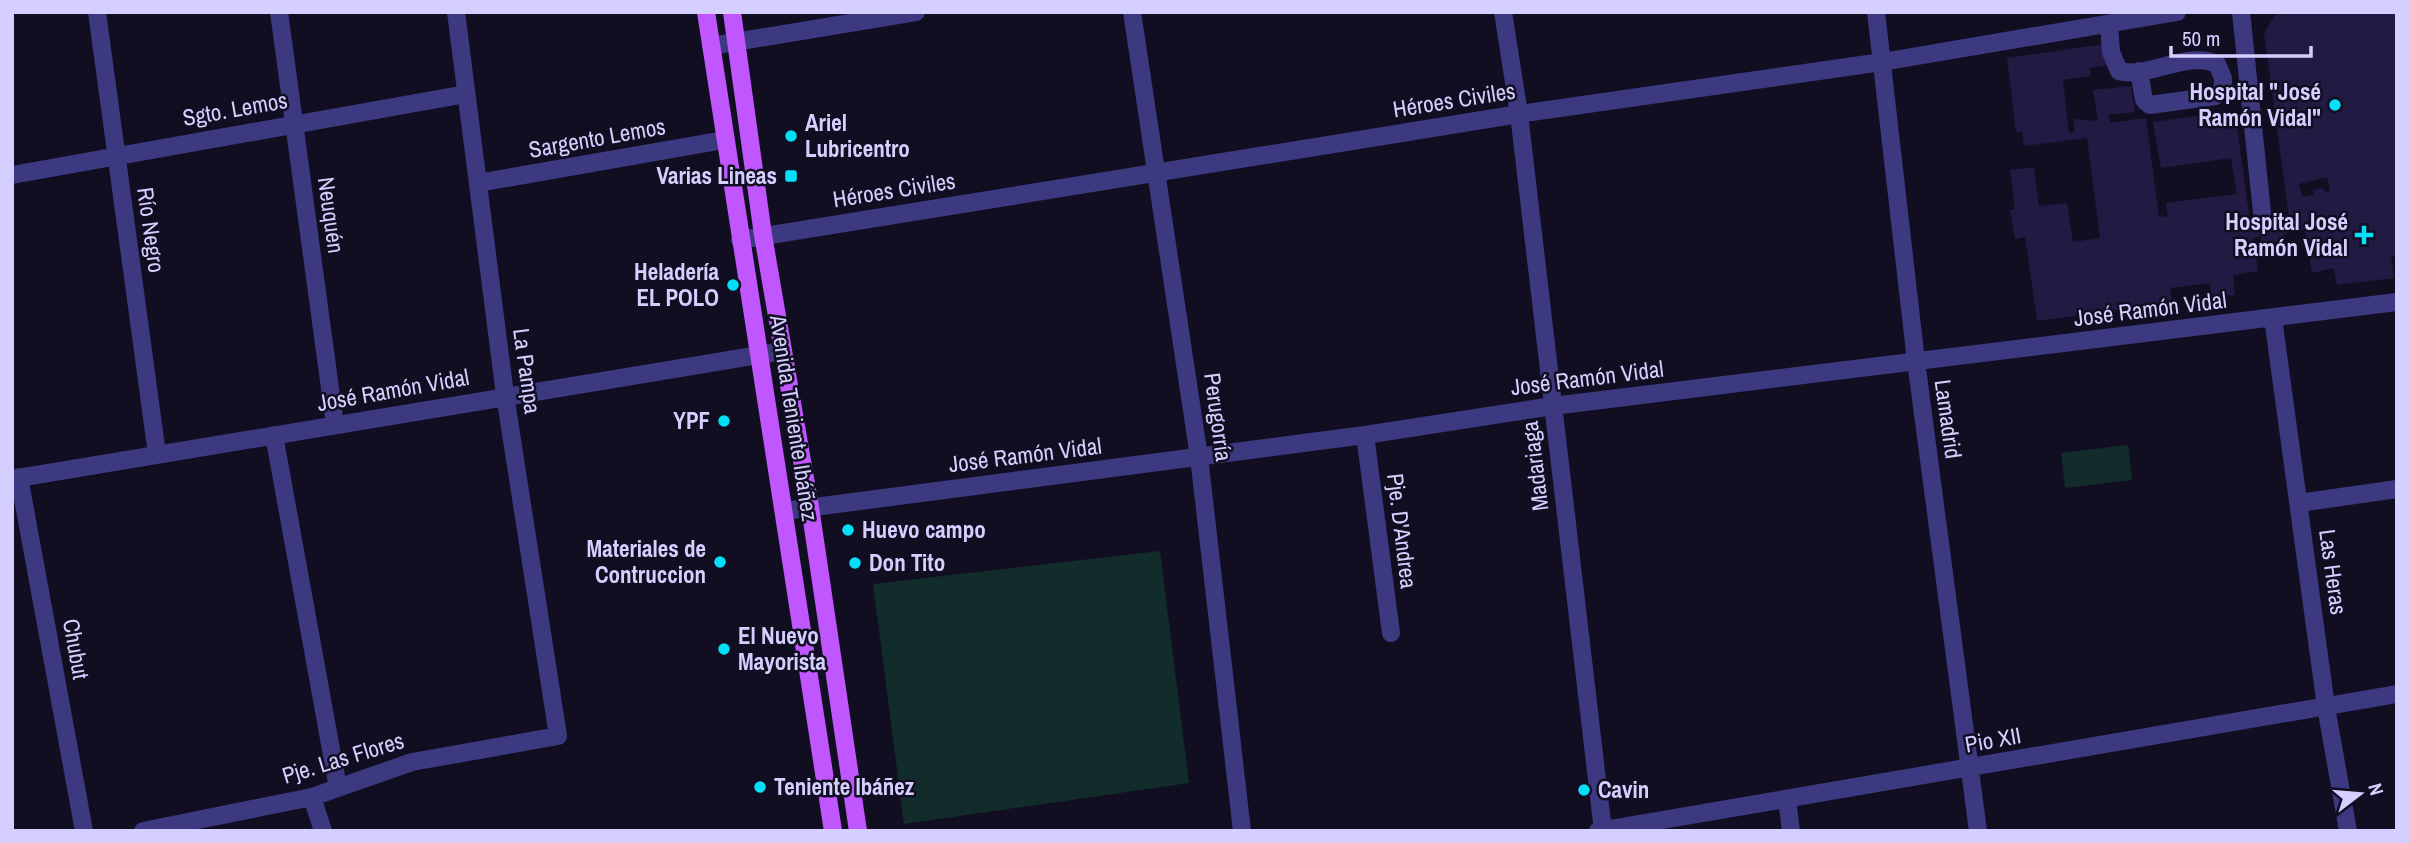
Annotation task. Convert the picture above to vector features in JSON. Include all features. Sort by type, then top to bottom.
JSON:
[{"type":"main road","name":"Avenida Teniente Ibáñez","points":[[706,12],[833,831]]},
{"type":"main road","name":"Avenida Teniente Ibáñez","points":[[732,12],[763,235],[810,507],[858,831]]},
{"type":"street","name":"Río Negro","points":[[97,12],[157,454]]},
{"type":"street","name":"Neuquén","points":[[279,12],[335,425]]},
{"type":"street","name":"La Pampa","points":[[456,12],[505,395],[558,736]]},
{"type":"street","points":[[711,46],[916,12]]},
{"type":"street","name":"Perugorría","points":[[1132,12],[1199,457],[1242,831]]},
{"type":"street","name":"Madariaga","points":[[1503,12],[1519,114],[1601,830]]},
{"type":"street","name":"Lamadrid","points":[[1875,12],[1916,361],[1978,831]]},
{"type":"street","name":"Héroes Civiles","points":[[740,240],[1519,114],[1882,62],[2177,12]]},
{"type":"street","points":[[2241,12],[2262,212]]},
{"type":"street","points":[[2109,24],[2115,68],[2122,73],[2207,59],[2217,64],[2223,78],[2223,90],[2215,96],[2150,105],[2144,100],[2139,71]]},
{"type":"street","points":[[2223,78],[2246,74]]},
{"type":"street","name":"Sgto. Lemos","points":[[12,175],[466,94]]},
{"type":"street","name":"Sargento Lemos","points":[[478,184],[724,140]]},
{"type":"street","name":"José Ramón Vidal","points":[[784,510],[1365,435],[1553,406],[2397,302]]},
{"type":"street","name":"Las Heras","points":[[2273,318],[2326,707],[2347,831]]},
{"type":"street","name":"José Ramón Vidal","points":[[16,478],[783,351]]},
{"type":"street","points":[[274,435],[338,788]]},
{"type":"street","name":"Pje. D'Andrea","points":[[1365,435],[1391,633]]},
{"type":"street","name":"Chubut","points":[[16,478],[84,831]]},
{"type":"street","points":[[2299,503],[2397,489]]},
{"type":"street","name":"Pio XII","points":[[1601,830],[2397,694]]},
{"type":"street","name":"Pje. Las Flores","points":[[143,831],[312,797],[412,762],[558,736]]},
{"type":"street","points":[[312,797],[324,831]]},
{"type":"street","points":[[1787,799],[1791,831]]},
{"type":"green space","points":[[2128,445],[2132,480],[2065,488],[2061,453]]},
{"type":"green space","points":[[1160,551],[1189,783],[904,824],[873,584]]},
{"type":"building","points":[[2294,12],[2397,12],[2397,255],[2391,256],[2394,278],[2337,285],[2334,268],[2312,273],[2305,230],[2283,234],[2285,250],[2263,254],[2261,236],[2253,238],[2258,271],[2233,275],[2235,295],[2212,297],[2210,283],[2170,288],[2172,303],[2037,321],[2025,237],[2015,239],[2010,210],[2015,209],[2010,170],[2034,167],[2039,206],[2067,203],[2073,242],[2100,238],[2087,138],[2024,146],[2022,131],[2016,132],[2007,58],[2104,44],[2108,65],[2090,68],[2091,76],[2063,80],[2069,133],[2075,132],[2073,119],[2098,121],[2093,90],[2131,86],[2135,112],[2108,115],[2110,123],[2146,118],[2159,217],[2168,216],[2166,203],[2237,194],[2231,158],[2161,168],[2153,122],[2235,111],[2250,222],[2289,216],[2264,33],[2275,15]],"holes":[[[2327,177],[2330,191],[2325,192],[2324,188],[2313,190],[2314,195],[2302,197],[2299,184]]]},
{"type":"place","name":"Hospital \"José Ramón Vidal\"","points":[[2335,105]]},
{"type":"place","name":"Ariel Lubricentro","points":[[791,136]]},
{"type":"place","name":"Varias Lineas","points":[[791,176]]},
{"type":"place","name":"Hospital José Ramón Vidal","points":[[2364,235]]},
{"type":"place","name":"Heladería EL POLO","points":[[733,285]]},
{"type":"place","name":"YPF","points":[[724,421]]},
{"type":"place","name":"Huevo campo","points":[[848,530]]},
{"type":"place","name":"Materiales de Contruccion","points":[[720,562]]},
{"type":"place","name":"Don Tito","points":[[855,563]]},
{"type":"place","name":"El Nuevo Mayorista","points":[[724,649]]},
{"type":"place","name":"Teniente Ibáñez","points":[[760,787]]},
{"type":"place","name":"Cavin","points":[[1584,790]]}]
